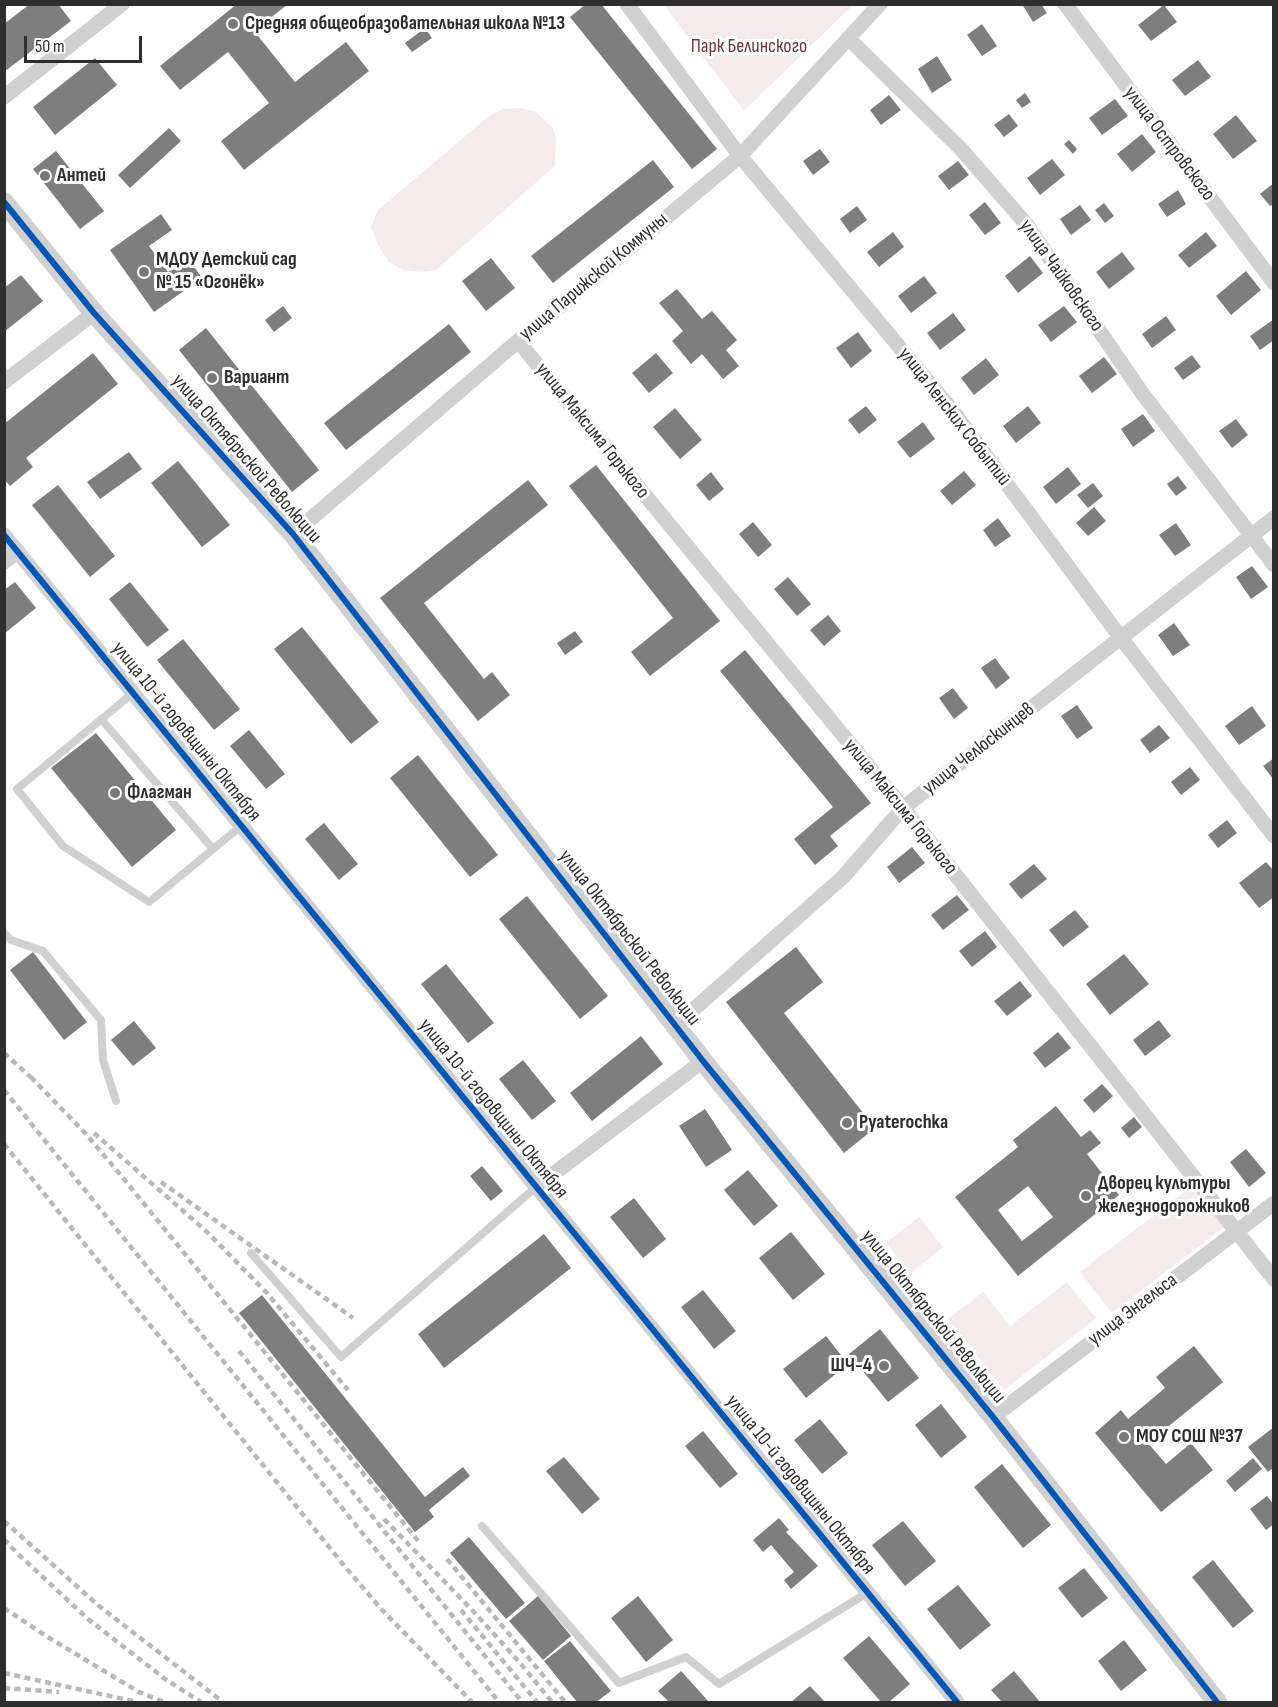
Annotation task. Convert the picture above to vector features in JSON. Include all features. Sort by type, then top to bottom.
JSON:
[{"type":"street","points":[[4,97],[122,4]]},
{"type":"street","name":"улица Ленских Событий","points":[[627,4],[740,156],[952,410],[1121,638],[1274,836]]},
{"type":"street","name":"улица Парижской Коммуны","points":[[293,534],[518,341],[740,156],[880,4]]},
{"type":"street","name":"улица Островского","points":[[1065,4],[1274,283]]},
{"type":"street","name":"улица Чайковского","points":[[848,38],[961,149],[1027,225],[1142,393],[1274,565]]},
{"type":"street","name":"улица Октябрьской Революции","points":[[4,202],[94,313],[293,534],[703,1061],[993,1417],[1217,1702]]},
{"type":"street","points":[[4,382],[94,313]]},
{"type":"street","name":"улица Максима Горького","points":[[518,341],[903,808],[1234,1232],[1274,1279]]},
{"type":"street","name":"улица Челюскинцев","points":[[676,1025],[843,877],[903,808],[1274,518]]},
{"type":"street","name":"улица 10-й годовщины Октября","points":[[4,535],[957,1702]]},
{"type":"street","points":[[4,562],[18,551]]},
{"type":"street","points":[[536,1187],[703,1061]]},
{"type":"street","name":"улица Энгельса","points":[[993,1417],[1274,1203]]},
{"type":"lane","points":[[133,693],[17,789],[63,846],[149,902],[242,826]]},
{"type":"lane","points":[[101,719],[213,849]]},
{"type":"lane","points":[[4,933],[11,940],[43,951],[101,1020],[103,1060],[116,1101]]},
{"type":"lane","points":[[251,1253],[341,1357],[536,1187]]},
{"type":"lane","points":[[482,1526],[619,1683],[686,1657],[719,1684],[867,1593]]},
{"type":"green space","name":"Парк Белинского","points":[[664,5],[853,5],[744,111]]},
{"type":"green space","points":[[521,108],[536,112],[552,127],[556,137],[555,166],[436,270],[420,272],[403,270],[388,261],[371,227],[378,210],[488,117],[502,109]]},
{"type":"green space","points":[[1192,1186],[1224,1227],[1112,1313],[1080,1272]]},
{"type":"green space","points":[[919,1217],[943,1247],[911,1273],[886,1243]]},
{"type":"green space","points":[[1067,1282],[1096,1318],[1004,1390],[948,1319],[983,1292],[1010,1326]]},
{"type":"building","points":[[30,4],[58,4],[71,21],[4,72],[4,24]]},
{"type":"building","points":[[237,4],[288,4],[254,31],[295,82],[346,42],[369,71],[244,170],[221,141],[269,103],[228,52],[180,90],[160,66]]},
{"type":"building","points":[[586,4],[601,4],[717,149],[692,169],[570,17]]},
{"type":"building","points":[[1022,4],[1041,4],[1047,13],[1033,22]]},
{"type":"building","points":[[1164,5],[1177,22],[1151,41],[1138,25]]},
{"type":"building","points":[[982,24],[997,46],[982,56],[967,35]]},
{"type":"building","points":[[425,28],[432,38],[412,52],[405,43]]},
{"type":"building","points":[[937,56],[952,80],[932,93],[918,69]]},
{"type":"building","points":[[95,58],[117,85],[55,135],[33,107]]},
{"type":"building","points":[[1198,60],[1211,77],[1185,96],[1172,80]]},
{"type":"building","points":[[1025,93],[1031,102],[1022,108],[1016,100]]},
{"type":"building","points":[[889,95],[901,110],[881,125],[870,110]]},
{"type":"building","points":[[1115,99],[1128,116],[1102,135],[1089,118]]},
{"type":"building","points":[[1009,114],[1018,126],[1004,137],[994,125]]},
{"type":"building","points":[[1236,115],[1257,141],[1233,159],[1213,134]]},
{"type":"building","points":[[169,128],[181,141],[130,188],[118,175]]},
{"type":"building","points":[[1142,134],[1156,152],[1132,172],[1117,154]]},
{"type":"building","points":[[1069,140],[1077,149],[1073,154],[1064,144]]},
{"type":"building","points":[[820,149],[830,162],[813,175],[803,161]]},
{"type":"building","points":[[56,151],[104,211],[80,229],[33,169]]},
{"type":"building","points":[[1052,159],[1065,175],[1040,195],[1027,178]]},
{"type":"building","points":[[653,160],[674,187],[553,283],[531,256]]},
{"type":"building","points":[[958,161],[969,175],[949,190],[938,176]]},
{"type":"building","points":[[1274,183],[1274,204],[1270,206],[1260,194]]},
{"type":"building","points":[[1178,190],[1186,204],[1167,217],[1158,204]]},
{"type":"building","points":[[985,202],[1001,223],[985,235],[969,215]]},
{"type":"building","points":[[1104,203],[1114,216],[1105,223],[1095,210]]},
{"type":"building","points":[[1080,205],[1091,220],[1071,235],[1060,219]]},
{"type":"building","points":[[857,206],[867,220],[850,233],[840,219]]},
{"type":"building","points":[[161,214],[172,230],[149,246],[168,272],[188,258],[202,278],[154,312],[110,250]]},
{"type":"building","points":[[893,232],[904,247],[879,267],[867,252]]},
{"type":"building","points":[[1206,232],[1217,246],[1189,268],[1178,255]]},
{"type":"building","points":[[1122,252],[1135,269],[1109,289],[1096,272]]},
{"type":"building","points":[[1030,256],[1043,273],[1018,293],[1005,276]]},
{"type":"building","points":[[491,258],[515,288],[486,311],[462,281]]},
{"type":"building","points":[[1246,271],[1261,290],[1231,315],[1216,296]]},
{"type":"building","points":[[21,275],[43,301],[4,332],[4,288]]},
{"type":"building","points":[[924,276],[937,293],[911,313],[898,296]]},
{"type":"building","points":[[677,289],[702,319],[712,311],[737,340],[726,350],[739,366],[723,379],[702,354],[691,364],[672,341],[683,331],[659,303]]},
{"type":"building","points":[[283,306],[292,318],[274,332],[265,320]]},
{"type":"building","points":[[1064,306],[1077,322],[1051,342],[1038,325]]},
{"type":"building","points":[[953,313],[966,330],[940,350],[927,333]]},
{"type":"building","points":[[1166,316],[1176,330],[1152,348],[1142,334]]},
{"type":"building","points":[[1274,319],[1274,340],[1260,350],[1250,336]]},
{"type":"building","points":[[449,324],[471,352],[346,450],[324,423]]},
{"type":"building","points":[[206,328],[319,470],[292,492],[179,350]]},
{"type":"building","points":[[858,332],[872,351],[851,368],[836,348]]},
{"type":"building","points":[[93,353],[118,384],[26,458],[33,467],[10,486],[4,479],[4,424]]},
{"type":"building","points":[[656,353],[673,373],[649,393],[632,373]]},
{"type":"building","points":[[1192,355],[1201,367],[1183,380],[1174,368]]},
{"type":"building","points":[[1104,357],[1117,374],[1092,393],[1079,376]]},
{"type":"building","points":[[986,358],[999,375],[974,395],[961,378]]},
{"type":"building","points":[[866,406],[877,420],[859,434],[848,420]]},
{"type":"building","points":[[1028,406],[1041,423],[1016,443],[1003,426]]},
{"type":"building","points":[[675,408],[702,440],[680,459],[653,427]]},
{"type":"building","points":[[1143,414],[1155,431],[1133,447],[1121,429]]},
{"type":"building","points":[[1236,419],[1248,435],[1232,448],[1219,431]]},
{"type":"building","points":[[923,422],[935,439],[910,458],[897,442]]},
{"type":"building","points":[[129,452],[142,469],[100,499],[87,482]]},
{"type":"building","points":[[178,461],[230,525],[202,547],[151,483]]},
{"type":"building","points":[[596,465],[720,621],[650,676],[631,652],[673,618],[569,486]]},
{"type":"building","points":[[1068,467],[1081,484],[1056,504],[1043,487]]},
{"type":"building","points":[[964,471],[976,485],[952,505],[940,491]]},
{"type":"building","points":[[711,472],[724,489],[709,501],[696,485]]},
{"type":"building","points":[[1178,476],[1187,488],[1176,496],[1167,484]]},
{"type":"building","points":[[528,480],[548,505],[424,603],[484,679],[492,672],[510,695],[478,721],[380,598]]},
{"type":"building","points":[[1093,483],[1103,496],[1088,508],[1077,495]]},
{"type":"building","points":[[58,485],[115,556],[90,577],[32,505]]},
{"type":"building","points":[[1094,507],[1106,521],[1088,536],[1076,523]]},
{"type":"building","points":[[998,518],[1011,536],[995,547],[983,530]]},
{"type":"building","points":[[753,522],[772,545],[758,557],[739,534]]},
{"type":"building","points":[[1176,523],[1191,545],[1175,556],[1159,535]]},
{"type":"building","points":[[1252,566],[1268,587],[1251,599],[1236,577]]},
{"type":"building","points":[[788,577],[811,604],[797,616],[774,589]]},
{"type":"building","points":[[15,582],[36,608],[4,634],[4,590]]},
{"type":"building","points":[[130,582],[169,630],[147,647],[109,599]]},
{"type":"building","points":[[828,615],[841,631],[824,646],[810,630]]},
{"type":"building","points":[[1174,623],[1190,645],[1173,656],[1158,635]]},
{"type":"building","points":[[302,627],[379,722],[351,744],[274,649]]},
{"type":"building","points":[[575,631],[583,642],[565,655],[557,643]]},
{"type":"building","points":[[183,639],[240,709],[214,730],[157,660]]},
{"type":"building","points":[[745,650],[871,803],[830,836],[838,846],[815,865],[794,839],[833,807],[720,671]]},
{"type":"building","points":[[995,658],[1010,678],[996,689],[981,668]]},
{"type":"building","points":[[953,688],[968,708],[954,719],[939,698]]},
{"type":"building","points":[[1077,705],[1093,728],[1077,739],[1061,716]]},
{"type":"building","points":[[1252,706],[1266,726],[1239,745],[1225,726]]},
{"type":"building","points":[[1159,725],[1170,738],[1150,753],[1140,740]]},
{"type":"building","points":[[249,730],[285,774],[266,789],[230,746]]},
{"type":"building","points":[[96,733],[176,830],[132,867],[51,768]]},
{"type":"building","points":[[418,755],[498,855],[470,877],[390,778]]},
{"type":"building","points":[[1274,758],[1274,780],[1263,766]]},
{"type":"building","points":[[1190,767],[1200,780],[1181,795],[1171,782]]},
{"type":"building","points":[[1227,820],[1237,833],[1218,848],[1208,835]]},
{"type":"building","points":[[324,823],[358,864],[339,880],[305,839]]},
{"type":"building","points":[[912,847],[925,863],[899,883],[887,867]]},
{"type":"building","points":[[1266,862],[1274,871],[1274,897],[1259,908],[1239,883]]},
{"type":"building","points":[[1034,864],[1047,879],[1021,899],[1009,884]]},
{"type":"building","points":[[957,895],[969,910],[943,930],[931,915]]},
{"type":"building","points":[[527,896],[608,996],[580,1019],[499,919]]},
{"type":"building","points":[[1075,910],[1089,927],[1063,947],[1049,930]]},
{"type":"building","points":[[985,931],[997,947],[972,967],[959,951]]},
{"type":"building","points":[[796,947],[823,982],[784,1013],[875,1128],[844,1153],[726,1002]]},
{"type":"building","points":[[33,952],[87,1022],[64,1040],[10,970]]},
{"type":"building","points":[[1124,954],[1149,984],[1110,1015],[1086,984]]},
{"type":"building","points":[[446,964],[494,1023],[468,1043],[421,984]]},
{"type":"building","points":[[1020,981],[1032,996],[1007,1016],[994,1001]]},
{"type":"building","points":[[1159,1020],[1171,1036],[1145,1056],[1133,1040]]},
{"type":"building","points":[[134,1021],[156,1048],[133,1066],[111,1040]]},
{"type":"building","points":[[1058,1032],[1071,1048],[1045,1068],[1033,1053]]},
{"type":"building","points":[[641,1036],[663,1064],[592,1121],[570,1093]]},
{"type":"building","points":[[523,1060],[556,1101],[532,1120],[499,1079]]},
{"type":"building","points":[[1102,1084],[1113,1096],[1094,1113],[1083,1100]]},
{"type":"building","points":[[1056,1106],[1081,1137],[1090,1130],[1101,1143],[1087,1154],[1119,1195],[1018,1276],[955,1197],[1018,1147],[1013,1140]],"holes":[[[1028,1186],[1053,1217],[1022,1241],[998,1210]]]},
{"type":"building","points":[[705,1109],[732,1150],[706,1167],[679,1126]]},
{"type":"building","points":[[1134,1117],[1142,1127],[1129,1138],[1121,1128]]},
{"type":"building","points":[[1246,1149],[1266,1173],[1249,1187],[1230,1162]]},
{"type":"building","points":[[482,1166],[503,1191],[491,1201],[470,1176]]},
{"type":"building","points":[[748,1170],[778,1206],[754,1226],[724,1190]]},
{"type":"building","points":[[634,1198],[666,1239],[643,1258],[610,1217]]},
{"type":"building","points":[[791,1232],[825,1274],[793,1300],[759,1258]]},
{"type":"building","points":[[544,1234],[571,1268],[444,1368],[418,1334]]},
{"type":"building","points":[[703,1290],[736,1331],[714,1349],[681,1307]]},
{"type":"building","points":[[262,1295],[425,1497],[463,1467],[470,1476],[429,1510],[434,1517],[415,1532],[239,1313]]},
{"type":"building","name":"ШЧ-4","points":[[880,1329],[919,1378],[888,1402],[849,1354]]},
{"type":"building","points":[[826,1336],[848,1364],[806,1398],[783,1369]]},
{"type":"building","points":[[1194,1346],[1223,1382],[1148,1443],[1166,1464],[1191,1443],[1213,1470],[1161,1512],[1095,1433],[1121,1410],[1128,1419],[1165,1388],[1156,1377]]},
{"type":"building","points":[[941,1404],[967,1437],[941,1458],[915,1425]]},
{"type":"building","points":[[820,1419],[848,1453],[822,1474],[794,1440]]},
{"type":"building","points":[[1274,1427],[1274,1467],[1268,1472],[1248,1447]]},
{"type":"building","points":[[703,1431],[738,1474],[720,1488],[685,1446]]},
{"type":"building","points":[[564,1457],[600,1499],[582,1514],[546,1471]]},
{"type":"building","points":[[1253,1458],[1262,1469],[1235,1492],[1226,1481]]},
{"type":"building","points":[[1002,1464],[1051,1525],[1023,1548],[974,1487]]},
{"type":"building","points":[[1267,1496],[1274,1505],[1274,1524],[1266,1530],[1250,1509]]},
{"type":"building","points":[[779,1518],[789,1530],[786,1532],[818,1566],[791,1589],[784,1580],[794,1572],[771,1545],[763,1552],[753,1540]]},
{"type":"building","points":[[903,1521],[936,1561],[905,1586],[872,1545]]},
{"type":"building","points":[[469,1537],[525,1603],[506,1619],[450,1553]]},
{"type":"building","points":[[1213,1560],[1254,1611],[1233,1628],[1192,1577]]},
{"type":"building","points":[[1084,1568],[1108,1598],[1082,1618],[1058,1588]]},
{"type":"building","points":[[958,1585],[991,1625],[960,1650],[927,1609]]},
{"type":"building","points":[[538,1596],[571,1636],[543,1660],[509,1621]]},
{"type":"building","points":[[638,1596],[673,1640],[646,1662],[611,1618]]},
{"type":"building","points":[[869,1636],[910,1684],[889,1702],[881,1702],[843,1658]]},
{"type":"building","points":[[1124,1640],[1147,1670],[1121,1691],[1098,1661]]},
{"type":"building","points":[[570,1641],[611,1691],[596,1702],[577,1702],[544,1661]]},
{"type":"building","points":[[681,1671],[709,1702],[669,1702],[658,1691]]},
{"type":"building","points":[[1014,1671],[1040,1702],[1002,1702],[991,1690]]},
{"type":"building","points":[[810,1686],[825,1702],[791,1702]]},
{"type":"railway","points":[[4,1053],[35,1081]]},
{"type":"railway","points":[[31,1077],[85,1133],[119,1173],[419,1542]]},
{"type":"railway","points":[[4,1090],[499,1702]]},
{"type":"railway","points":[[94,1133],[206,1231],[267,1293],[348,1390]]},
{"type":"railway","points":[[4,1144],[342,1563],[382,1610],[472,1702]]},
{"type":"railway","points":[[161,1182],[353,1318]]},
{"type":"railway","points":[[239,1351],[522,1702]]},
{"type":"railway","points":[[384,1519],[473,1611],[552,1702]]},
{"type":"railway","points":[[4,1521],[99,1606],[223,1702]]},
{"type":"railway","points":[[4,1539],[88,1619],[165,1679],[201,1702]]},
{"type":"railway","points":[[447,1559],[565,1702]]},
{"type":"railway","points":[[4,1608],[139,1692],[164,1702]]},
{"type":"railway","points":[[461,1610],[537,1702]]},
{"type":"railway","points":[[4,1673],[137,1702]]},
{"type":"railway","points":[[4,1688],[59,1692]]},
{"type":"cycle path","points":[[4,202],[94,313],[293,534],[703,1061],[993,1417],[1217,1702]]},
{"type":"cycle path","points":[[4,535],[957,1702]]},
{"type":"place","name":"Средняя общеобразовательная школа №13","points":[[233,24]]},
{"type":"place","name":"Антей","points":[[45,176]]},
{"type":"place","name":"МДОУ Детский сад № 15 «Огонёк»","points":[[144,272]]},
{"type":"place","name":"Вариант","points":[[212,378]]},
{"type":"place","name":"Флагман","points":[[115,793]]},
{"type":"place","name":"Pyaterochka","points":[[847,1123]]},
{"type":"place","name":"Дворец культуры железнодорожников","points":[[1086,1196]]},
{"type":"place","name":"ШЧ-4","points":[[884,1366]]},
{"type":"place","name":"МОУ СОШ №37","points":[[1124,1437]]}]
